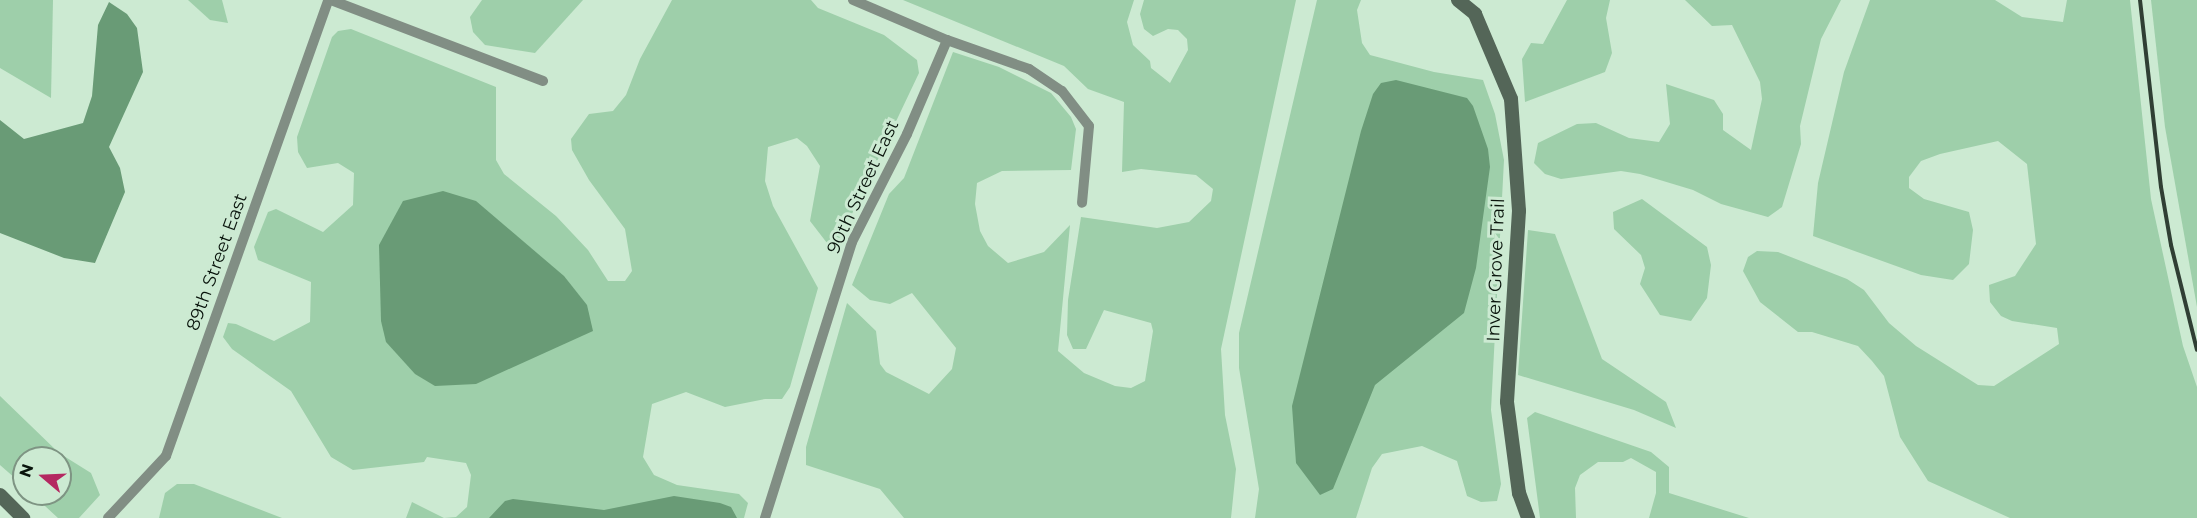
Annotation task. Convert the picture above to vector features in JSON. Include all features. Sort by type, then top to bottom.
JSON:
[{"type":"street","points":[[329,0],[543,81]]},
{"type":"street","name":"89th Street East","points":[[108,518],[166,456],[329,0]]},
{"type":"street","points":[[853,0],[947,40],[1029,69],[1062,91],[1089,126],[1082,203]]},
{"type":"street","name":"Inver Grove Trail","points":[[1458,0],[1475,14],[1511,99],[1520,211],[1507,402],[1519,493],[1528,518]]},
{"type":"street","name":"90th Street East","points":[[765,518],[852,242],[907,134],[947,40]]},
{"type":"street","points":[[0,495],[23,518]]},
{"type":"shaded area","points":[[0,0],[53,0],[51,98],[0,68]]},
{"type":"shaded area","points":[[188,0],[222,0],[228,23],[210,20]]},
{"type":"shaded area","points":[[482,0],[583,0],[535,53],[485,45],[473,32],[470,17]]},
{"type":"shaded area","points":[[672,0],[811,0],[818,8],[884,35],[917,60],[919,73],[841,237],[827,243],[810,221],[820,166],[807,146],[797,138],[768,147],[765,181],[773,206],[818,288],[790,387],[782,399],[765,399],[725,407],[686,392],[652,404],[643,457],[654,475],[677,485],[739,494],[748,503],[744,518],[444,518],[456,517],[467,507],[471,475],[466,463],[427,457],[424,462],[353,470],[331,457],[291,391],[232,349],[223,337],[228,323],[236,324],[274,341],[310,322],[311,282],[258,260],[254,247],[268,212],[276,209],[323,232],[353,205],[354,173],[338,163],[307,168],[298,152],[297,137],[332,37],[338,31],[351,29],[496,87],[496,160],[504,174],[556,216],[588,250],[608,281],[625,281],[632,271],[625,229],[589,180],[572,150],[571,139],[589,114],[613,111],[626,95],[640,59]]},
{"type":"shaded area","points":[[903,0],[1134,0],[1127,22],[1133,45],[1150,61],[1151,68],[1170,83],[1188,50],[1187,39],[1178,30],[1168,29],[1153,36],[1144,29],[1140,14],[1144,0],[1296,0],[1221,349],[1225,415],[1236,469],[1231,518],[904,518],[880,489],[806,465],[806,447],[847,303],[876,331],[880,364],[886,372],[929,394],[952,369],[956,348],[912,293],[890,304],[870,300],[852,285],[889,194],[904,178],[953,52],[999,67],[1051,93],[1071,117],[1076,129],[1071,170],[1002,171],[977,183],[975,204],[980,231],[988,246],[1008,263],[1044,252],[1070,225],[1058,351],[1084,373],[1115,386],[1131,388],[1145,381],[1153,331],[1151,323],[1104,310],[1086,349],[1073,349],[1067,335],[1068,300],[1081,217],[1157,228],[1189,222],[1211,201],[1213,189],[1196,175],[1141,169],[1122,172],[1124,102],[1088,89],[1064,66]]},
{"type":"shaded area","points":[[1317,0],[1361,0],[1357,10],[1362,43],[1370,55],[1434,72],[1483,80],[1495,114],[1504,160],[1491,410],[1501,484],[1497,501],[1481,502],[1467,496],[1457,461],[1422,446],[1382,454],[1372,468],[1356,518],[1255,518],[1259,489],[1239,368],[1239,333]]},
{"type":"shaded area","points":[[1567,0],[1610,0],[1606,18],[1612,53],[1605,72],[1525,102],[1522,59],[1531,43],[1543,44]]},
{"type":"shaded area","points":[[1685,0],[1841,0],[1821,39],[1800,126],[1801,144],[1782,207],[1768,217],[1721,204],[1693,190],[1640,174],[1621,171],[1561,179],[1545,174],[1534,163],[1538,143],[1577,124],[1596,123],[1629,138],[1659,142],[1670,124],[1666,84],[1714,100],[1723,114],[1723,130],[1751,150],[1762,99],[1760,82],[1732,25],[1712,26]]},
{"type":"shaded area","points":[[1870,0],[1995,0],[2022,17],[2063,22],[2067,0],[2130,0],[2151,199],[2183,346],[2197,387],[2197,518],[2010,518],[1928,481],[1900,437],[1884,376],[1858,346],[1812,332],[1798,332],[1760,302],[1743,271],[1748,257],[1757,251],[1778,252],[1847,279],[1864,290],[1889,323],[1916,346],[1978,385],[1994,386],[2059,344],[2057,328],[2012,321],[2001,316],[1990,302],[1989,285],[2015,276],[2036,244],[2027,164],[1998,141],[1940,154],[1921,161],[1909,177],[1909,188],[1924,199],[1969,212],[1973,230],[1969,264],[1953,280],[1921,275],[1813,236],[1818,183],[1844,72]]},
{"type":"shaded area","points":[[2151,0],[2197,0],[2197,307],[2165,127]]},
{"type":"shaded area","points":[[109,2],[127,14],[137,28],[143,72],[109,147],[120,168],[125,192],[95,263],[64,258],[0,233],[0,120],[24,139],[83,123],[92,96],[98,25]]},
{"type":"shaded area","points":[[1396,80],[1467,98],[1473,106],[1488,149],[1490,167],[1476,268],[1464,313],[1375,385],[1333,489],[1320,495],[1296,463],[1292,406],[1361,131],[1373,94],[1381,83]]},
{"type":"shaded area","points":[[443,191],[476,201],[564,276],[587,305],[593,331],[476,384],[435,386],[415,374],[386,342],[381,321],[379,245],[403,201]]},
{"type":"shaded area","points":[[1642,199],[1707,247],[1711,265],[1707,298],[1691,321],[1660,315],[1640,284],[1645,268],[1641,255],[1614,229],[1613,212]]},
{"type":"shaded area","points":[[1528,230],[1555,234],[1602,359],[1666,402],[1676,428],[1634,410],[1518,375]]},
{"type":"shaded area","points":[[0,396],[52,446],[12,446],[12,476],[0,465]]},
{"type":"shaded area","points":[[1535,412],[1651,452],[1669,467],[1669,493],[1749,518],[1649,518],[1656,493],[1656,472],[1631,458],[1623,462],[1598,462],[1580,475],[1575,488],[1576,518],[1540,518],[1527,418]]},
{"type":"shaded area","points":[[72,461],[91,473],[100,495],[79,518],[58,518],[45,506],[72,506]]},
{"type":"shaded area","points":[[177,484],[194,484],[282,518],[159,518],[165,493]]},
{"type":"shaded area","points":[[674,496],[720,503],[731,507],[737,518],[489,518],[505,501],[513,499],[604,510]]},
{"type":"shaded area","points":[[412,502],[444,518],[406,518]]},
{"type":"railway","points":[[2140,0],[2161,187],[2171,245],[2197,350]]}]
